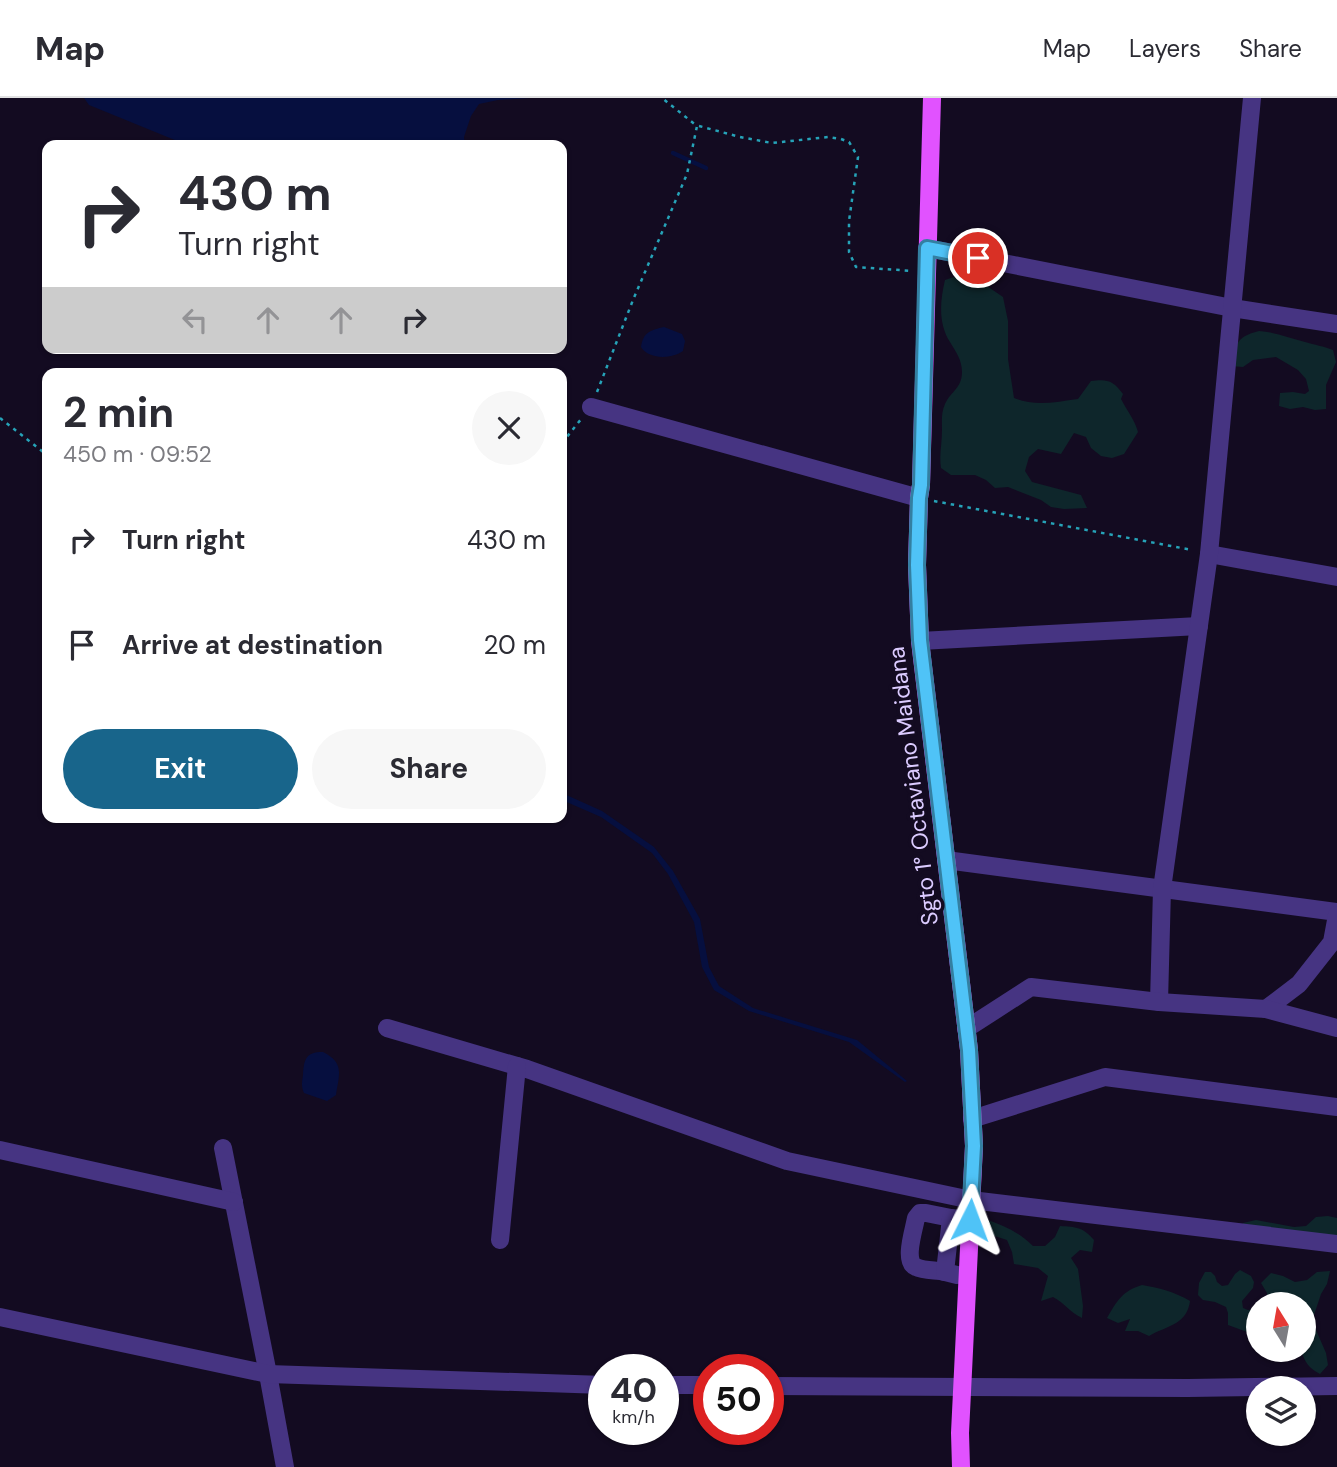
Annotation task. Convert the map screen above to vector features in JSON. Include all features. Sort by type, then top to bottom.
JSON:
[{"type":"main road","name":"Sgto 1° Octaviano Maidana","points":[[932,98],[917,565],[920,640],[966,1029],[974,1146],[960,1433],[961,1467]]},
{"type":"street","points":[[1159,1002],[1162,889],[1209,554],[1252,98]]},
{"type":"street","points":[[927,248],[1232,308],[1337,324]]},
{"type":"street","points":[[591,407],[919,498]]},
{"type":"street","points":[[1209,554],[1337,577]]},
{"type":"street","points":[[920,640],[1199,626]]},
{"type":"street","points":[[946,860],[1337,914],[1332,942],[1298,984],[1266,1009]]},
{"type":"street","points":[[966,1029],[1031,987],[1159,1002],[1266,1009],[1337,1028]]},
{"type":"street","points":[[387,1028],[517,1066],[787,1161],[971,1200],[1337,1244]]},
{"type":"street","points":[[500,1240],[517,1066]]},
{"type":"street","points":[[972,1119],[1105,1077],[1337,1107]]},
{"type":"street","points":[[223,1147],[285,1467]]},
{"type":"street","points":[[0,1150],[234,1202]]},
{"type":"street","points":[[967,1277],[915,1267],[910,1263],[909,1256],[916,1218],[920,1213],[970,1220]]},
{"type":"street","points":[[945,1272],[951,1218]]},
{"type":"street","points":[[0,1317],[268,1374],[588,1384]]},
{"type":"street","points":[[784,1386],[1337,1386]]},
{"type":"path","points":[[663,98],[697,125],[772,143],[828,137],[849,142],[858,158],[849,221],[849,252],[852,261],[856,267],[926,272]]},
{"type":"path","points":[[567,437],[591,407],[687,174],[697,125]]},
{"type":"path","points":[[0,418],[42,451]]},
{"type":"path","points":[[919,498],[1209,554]]},
{"type":"green space","points":[[957,276],[981,282],[1003,297],[1008,321],[1008,359],[1014,398],[1038,403],[1078,399],[1091,381],[1101,380],[1113,383],[1123,394],[1121,399],[1138,432],[1124,454],[1112,458],[1101,456],[1091,448],[1086,437],[1074,433],[1061,454],[1038,449],[1029,457],[1025,471],[1032,482],[1081,495],[1087,508],[1051,507],[1041,500],[1008,487],[995,488],[975,475],[951,475],[941,468],[943,411],[947,400],[960,382],[962,372],[960,360],[943,327],[941,304],[945,280]]},
{"type":"green space","points":[[1259,331],[1333,350],[1336,362],[1326,385],[1326,409],[1290,409],[1279,406],[1280,393],[1305,394],[1309,391],[1306,379],[1298,370],[1276,357],[1253,360],[1243,367],[1230,366],[1241,339]]},
{"type":"green space","points":[[1316,1217],[1337,1218],[1337,1243],[1238,1234],[1243,1223],[1256,1220],[1294,1227],[1306,1226]]},
{"type":"green space","points":[[988,1220],[1012,1230],[1033,1246],[1045,1246],[1055,1237],[1060,1226],[1079,1228],[1094,1240],[1092,1252],[1080,1250],[1071,1258],[1078,1269],[1082,1318],[1053,1297],[1041,1301],[1048,1276],[1038,1268],[1014,1264],[1007,1240],[985,1233]]},
{"type":"green space","points":[[1240,1270],[1251,1276],[1254,1282],[1253,1288],[1246,1292],[1242,1301],[1243,1308],[1246,1309],[1246,1332],[1228,1325],[1226,1307],[1203,1300],[1198,1295],[1199,1283],[1205,1272],[1211,1272],[1222,1286],[1228,1285]]},
{"type":"green space","points":[[1330,1271],[1316,1309],[1316,1292],[1266,1292],[1261,1283],[1271,1273],[1295,1282],[1307,1280],[1317,1272]]},
{"type":"green space","points":[[1142,1285],[1179,1295],[1190,1301],[1185,1315],[1175,1324],[1149,1336],[1138,1331],[1125,1331],[1130,1319],[1118,1323],[1107,1318],[1121,1297]]},
{"type":"green space","points":[[1316,1330],[1328,1365],[1320,1374],[1307,1362],[1316,1362]]},
{"type":"shaded area","points":[[84,98],[530,98],[479,104],[471,116],[464,140],[175,140],[89,105]]},
{"type":"shaded area","points":[[664,327],[682,334],[685,341],[683,351],[673,356],[649,354],[641,347],[642,342],[646,335]]},
{"type":"shaded area","points":[[567,795],[602,811],[654,847],[673,871],[700,919],[709,967],[719,986],[753,1008],[857,1040],[907,1081],[849,1042],[749,1011],[714,990],[702,967],[694,922],[668,874],[652,853],[601,817],[567,802]]},
{"type":"shaded area","points":[[323,1052],[335,1061],[339,1070],[336,1095],[327,1101],[304,1093],[302,1086],[307,1058],[312,1053]]},
{"type":"waterway","points":[[673,153],[706,168]]},
{"type":"route","points":[[970,1220],[974,1146],[969,1050],[920,640],[917,565],[927,248],[978,258]]}]
